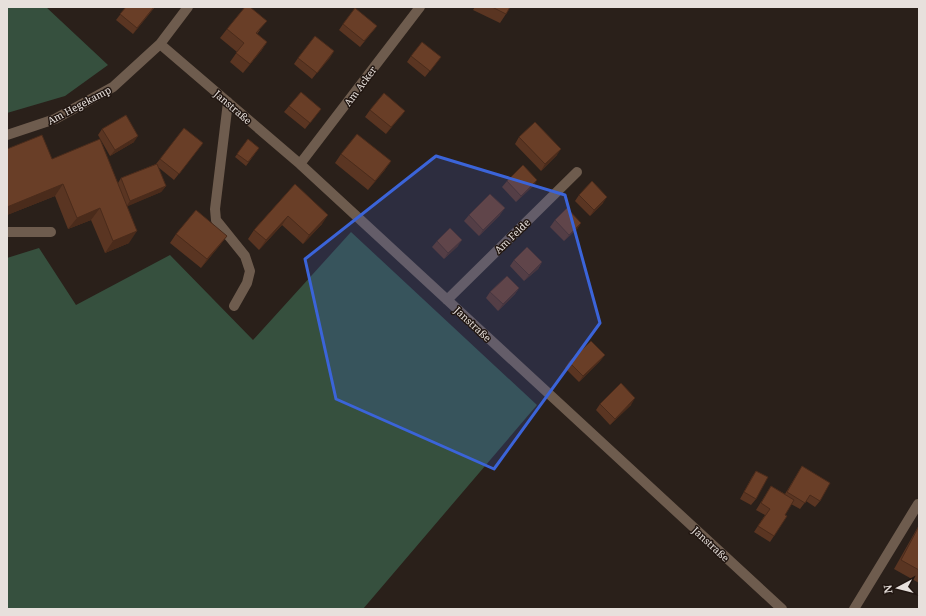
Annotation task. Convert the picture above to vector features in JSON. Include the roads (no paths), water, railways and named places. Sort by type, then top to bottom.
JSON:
[{"type":"street","name":"Am Hegekamp","points":[[7,135],[55,119],[113,87],[160,44],[188,7]]},
{"type":"street","name":"Am Acker","points":[[300,164],[420,7]]},
{"type":"street","name":"Janstraße","points":[[160,44],[300,164],[782,609]]},
{"type":"street","points":[[228,102],[215,209],[216,220],[245,256],[250,271],[247,283],[234,306]]},
{"type":"street","name":"Am Felde","points":[[447,300],[577,172]]},
{"type":"street","points":[[7,232],[51,232]]},
{"type":"street","points":[[854,609],[919,504]]}]
